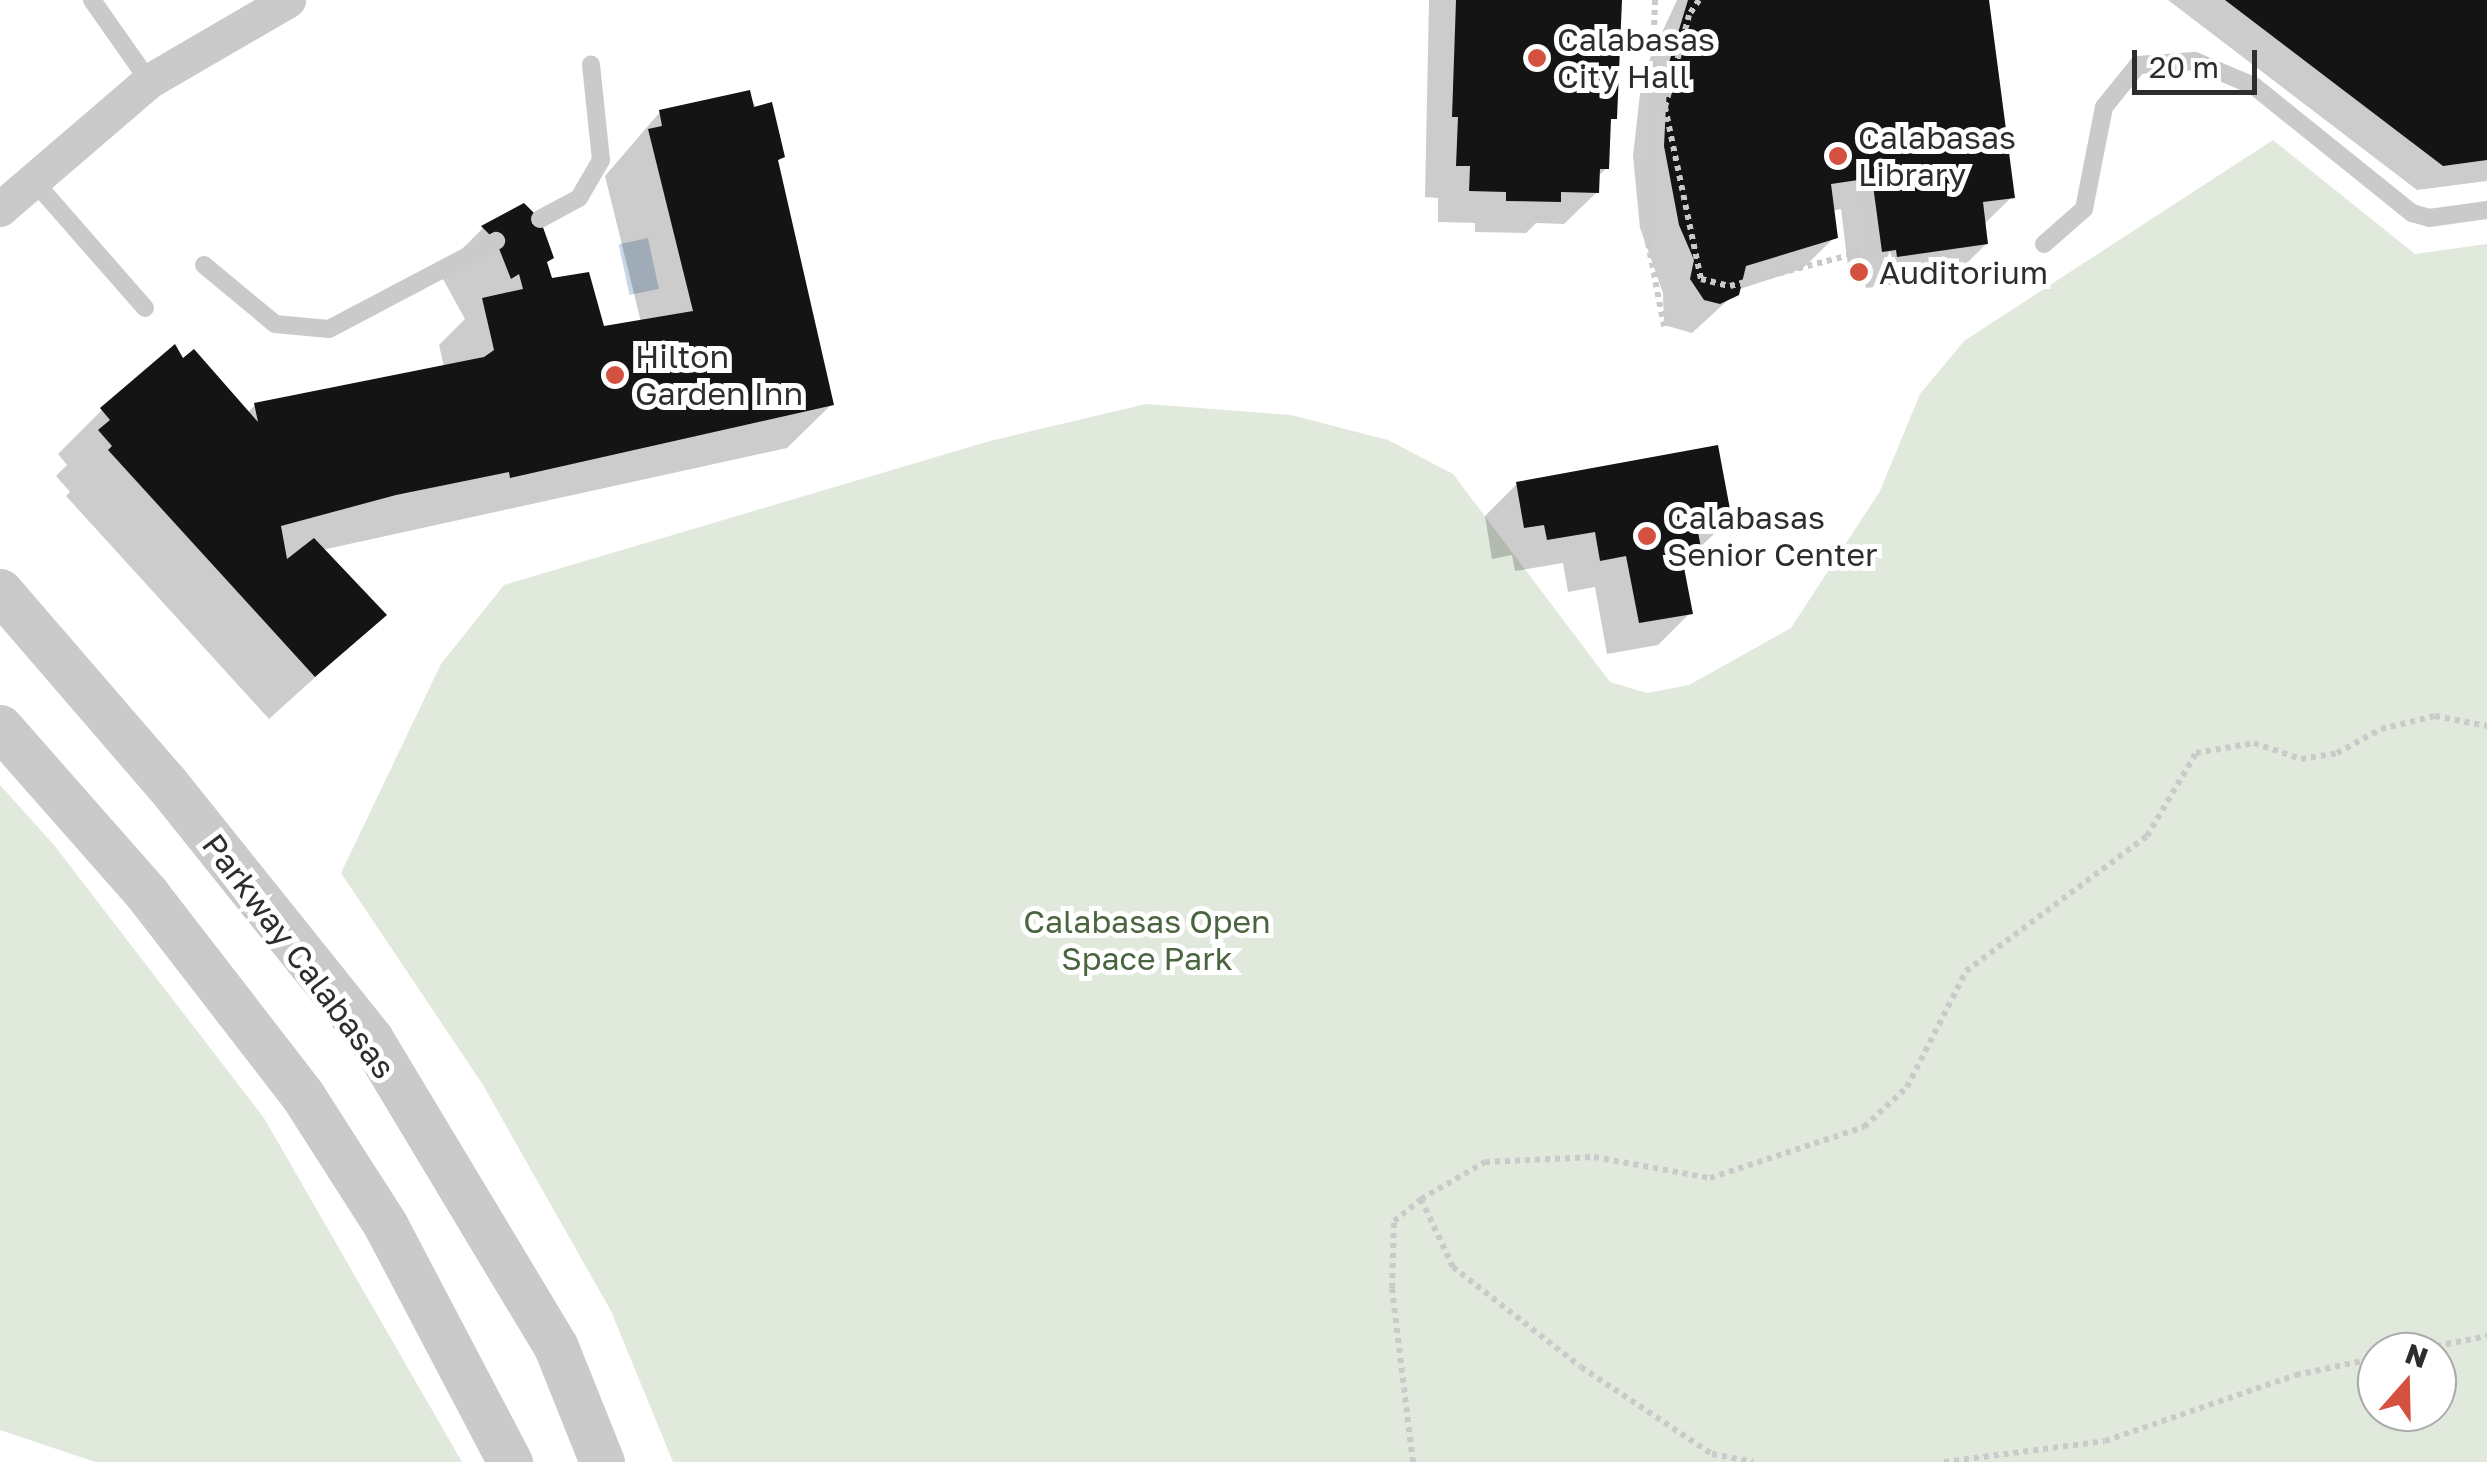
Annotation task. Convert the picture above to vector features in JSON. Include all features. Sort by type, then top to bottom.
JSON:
[{"type":"street","points":[[0,208],[149,82],[288,0]]},
{"type":"street","name":"Parkway Calabasas","points":[[0,591],[166,783],[371,1039],[556,1348],[602,1462]]},
{"type":"street","points":[[0,727],[147,894],[303,1096],[386,1226],[510,1462]]},
{"type":"lane","points":[[92,0],[149,82]]},
{"type":"lane","points":[[2044,244],[2084,209],[2104,106],[2138,65],[2157,63],[2194,61],[2254,86],[2412,213],[2428,218],[2487,210]]},
{"type":"lane","points":[[540,220],[579,198],[601,160],[591,64]]},
{"type":"lane","points":[[33,180],[145,308]]},
{"type":"lane","points":[[204,265],[275,324],[329,328],[496,241]]},
{"type":"path","points":[[1654,0],[1648,242],[1664,326]]},
{"type":"path","points":[[1699,0],[1689,15],[1665,107],[1701,279],[1730,286],[1873,249],[1862,180]]},
{"type":"path","points":[[1413,1462],[1394,1305],[1394,1221],[1422,1199],[1484,1162],[1594,1157],[1710,1178],[1864,1128],[1907,1087],[1966,971],[2148,836],[2196,753],[2254,743],[2302,759],[2435,716],[2487,726]]},
{"type":"path","points":[[1422,1199],[1453,1266],[1581,1367],[1712,1454],[1753,1462]]},
{"type":"path","points":[[2457,1342],[2487,1336]]},
{"type":"path","points":[[1944,1462],[2105,1441],[2296,1375],[2357,1362]]},
{"type":"green space","name":"Calabasas Open Space Park","points":[[2273,140],[2415,254],[2487,244],[2487,1462],[673,1462],[611,1311],[483,1085],[341,873],[441,664],[504,585],[990,441],[1146,404],[1291,415],[1388,440],[1453,474],[1610,682],[1647,693],[1689,685],[1791,628],[1880,491],[1920,394],[1964,341]]},
{"type":"green space","points":[[0,785],[54,845],[264,1118],[462,1462],[95,1462],[0,1430]]},
{"type":"water","points":[[648,238],[659,289],[629,295],[619,244]]},
{"type":"building","name":"Calabasas City Hall","points":[[1456,0],[1622,0],[1617,119],[1611,119],[1609,169],[1600,169],[1599,193],[1561,192],[1561,202],[1506,201],[1506,192],[1469,191],[1470,166],[1456,166],[1458,117],[1452,117]]},
{"type":"building","name":"Calabasas Library","points":[[1688,0],[1989,0],[2015,198],[1983,202],[1988,244],[1897,257],[1896,250],[1882,252],[1872,178],[1831,184],[1838,238],[1746,266],[1739,295],[1720,304],[1704,300],[1690,279],[1694,260],[1679,225],[1664,146],[1668,66]]},
{"type":"building","points":[[2225,0],[2487,0],[2487,160],[2443,166]]},
{"type":"building","name":"Hilton Garden Inn","points":[[750,90],[754,107],[772,102],[785,157],[778,160],[834,405],[510,478],[509,472],[396,495],[281,526],[287,559],[314,538],[387,615],[315,677],[108,450],[112,446],[98,430],[110,420],[100,408],[175,344],[183,358],[194,349],[258,422],[254,403],[484,357],[494,350],[482,298],[523,289],[519,274],[511,279],[496,241],[481,226],[524,203],[540,219],[554,258],[547,262],[552,278],[589,272],[604,326],[693,311],[648,129],[662,126],[659,110]]},
{"type":"building","name":"Calabasas Senior Center","points":[[1718,445],[1732,520],[1697,527],[1701,548],[1681,552],[1693,614],[1639,623],[1626,556],[1600,561],[1595,532],[1547,540],[1544,525],[1524,528],[1516,482]]},
{"type":"place","name":"Calabasas City Hall","points":[[1537,58]]},
{"type":"place","name":"Calabasas Library","points":[[1838,156]]},
{"type":"place","name":"Auditorium","points":[[1859,272]]},
{"type":"place","name":"Hilton Garden Inn","points":[[615,375]]},
{"type":"place","name":"Calabasas Senior Center","points":[[1647,536]]}]
